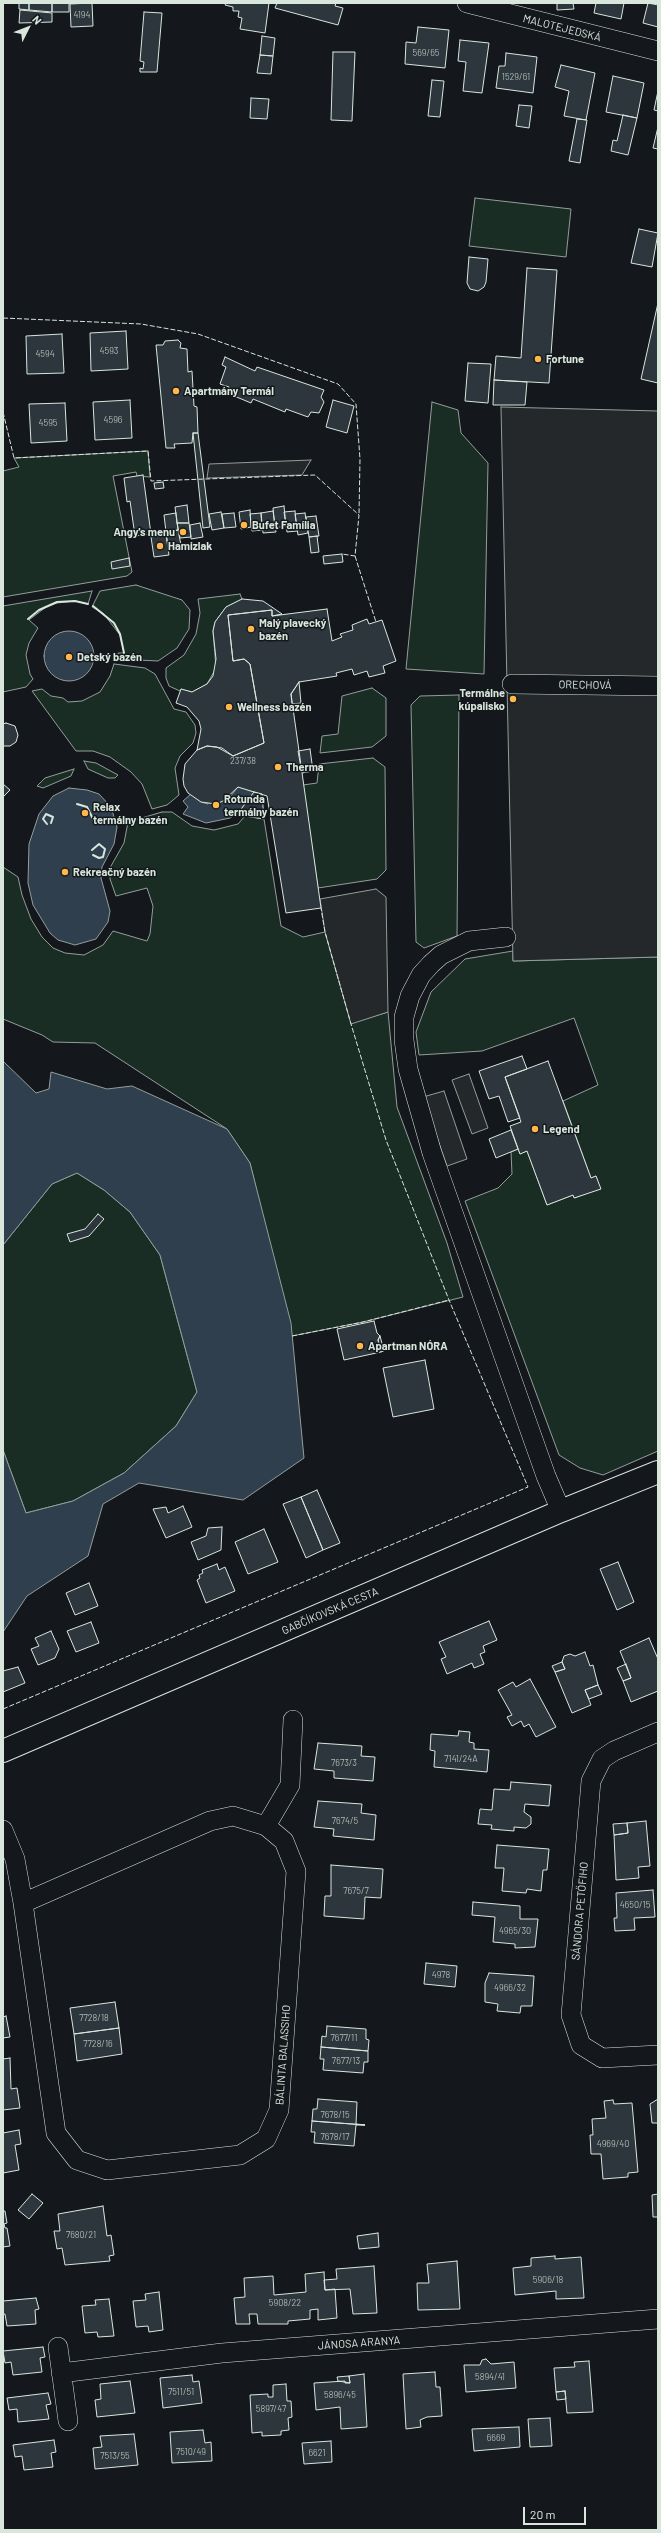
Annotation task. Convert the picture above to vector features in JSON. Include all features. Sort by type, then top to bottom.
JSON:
[{"type":"main road","name":"GABČÍKOVSKÁ CESTA","points":[[3,1751],[561,1511],[658,1472]]},
{"type":"street","name":"MALOTEJEDSKÁ","points":[[467,3],[658,51]]},
{"type":"street","name":"ORECHOVÁ","points":[[512,684],[658,686]]},
{"type":"street","points":[[506,937],[469,941],[457,946],[431,964],[410,996],[404,1017],[404,1047],[408,1069],[432,1153],[546,1476],[561,1511]]},
{"type":"street","points":[[266,1826],[290,1785],[293,1720]]},
{"type":"street","name":"SÁNDORA PETŐFIHO","points":[[658,1732],[614,1751],[602,1759],[591,1781],[571,2015],[581,2045],[602,2058],[658,2055]]},
{"type":"street","name":"BÁLINTA BALASSIHO","points":[[3,1830],[15,1859],[23,1903],[56,2133],[77,2160],[107,2170],[240,2155],[266,2139],[279,2110],[296,1871],[284,1841],[266,1826],[233,1816],[210,1822],[23,1903]]},
{"type":"street","name":"JÁNOSA ARANYA","points":[[61,2373],[222,2353],[658,2319]]},
{"type":"street","points":[[58,2347],[68,2421]]},
{"type":"green space","points":[[475,198],[571,209],[566,257],[469,246]]},
{"type":"green space","points":[[432,402],[458,410],[461,433],[488,463],[484,674],[406,669]]},
{"type":"green space","points":[[148,451],[150,477],[137,476],[136,472],[113,476],[132,572],[127,576],[3,597],[3,471],[19,467],[14,458]]},
{"type":"green space","points":[[136,585],[182,600],[190,610],[189,629],[177,648],[158,661],[118,659],[118,653],[124,653],[120,635],[103,613],[92,607],[100,591]]},
{"type":"green space","points":[[92,591],[88,604],[75,601],[57,603],[46,607],[29,620],[38,628],[29,643],[26,655],[30,674],[33,679],[26,687],[3,692],[3,606]]},
{"type":"green space","points":[[240,594],[242,599],[226,607],[215,622],[213,631],[216,668],[207,684],[192,692],[181,689],[180,691],[169,686],[166,678],[166,668],[184,655],[196,634],[200,613],[198,599]]},
{"type":"green space","points":[[114,664],[145,668],[155,674],[174,709],[186,712],[195,725],[196,733],[193,743],[180,756],[175,768],[179,795],[167,805],[152,809],[142,784],[131,772],[110,757],[93,751],[76,751],[32,691],[42,689],[51,696],[63,698],[68,702],[82,701],[100,692],[110,676]]},
{"type":"green space","points":[[372,688],[386,698],[386,736],[372,747],[320,753],[322,736],[338,734],[342,696]]},
{"type":"green space","points":[[459,695],[457,936],[424,948],[416,942],[411,705],[420,696]]},
{"type":"green space","points":[[373,758],[385,767],[386,870],[377,879],[318,888],[303,785],[317,783],[319,764]]},
{"type":"green space","points":[[84,761],[96,763],[118,775],[115,778],[108,778],[88,769]]},
{"type":"green space","points":[[74,769],[71,776],[43,788],[37,786],[45,778]]},
{"type":"green space","points":[[162,812],[172,812],[192,826],[214,830],[238,824],[245,816],[264,819],[281,926],[303,937],[325,932],[351,1023],[388,1012],[397,1107],[447,1243],[463,1297],[363,1322],[292,1336],[250,1163],[227,1129],[95,1043],[53,1042],[42,1035],[3,1019],[3,867],[18,877],[22,895],[31,919],[42,937],[53,948],[65,953],[84,955],[103,945],[113,931],[147,941],[150,934],[153,906],[147,888],[116,896],[110,879],[111,866],[124,843],[128,822]]},
{"type":"green space","points":[[513,951],[513,961],[658,957],[658,1451],[603,1475],[580,1468],[559,1455],[465,1201],[498,1188],[512,1174],[511,1152],[518,1149],[520,1154],[527,1151],[547,1205],[573,1195],[575,1198],[600,1188],[596,1176],[591,1178],[563,1101],[598,1085],[574,1018],[482,1051],[419,1055],[416,1032],[431,992],[465,959]]},
{"type":"green space","points":[[77,1173],[104,1190],[130,1212],[160,1255],[197,1392],[176,1426],[124,1473],[73,1501],[26,1513],[3,1450],[3,1245],[52,1184]]},
{"type":"shaded area","points":[[501,407],[658,411],[658,957],[513,961]]},
{"type":"shaded area","points":[[311,460],[302,475],[207,478],[209,464]]},
{"type":"shaded area","points":[[376,889],[386,897],[388,1012],[351,1024],[325,932],[320,899]]},
{"type":"shaded area","points":[[469,1074],[488,1128],[472,1134],[452,1080]]},
{"type":"shaded area","points":[[444,1091],[467,1159],[447,1166],[423,1097]]},
{"type":"water","name":"Detský bazén","points":[[69,631],[78,633],[89,642],[94,656],[92,665],[83,676],[69,681],[60,679],[49,670],[44,656],[46,647],[55,636]]},
{"type":"water","name":"Rotunda termálny bazén","points":[[238,787],[254,792],[239,812],[230,818],[206,823],[183,814],[188,807],[183,801],[191,794],[201,802],[208,804],[208,795],[216,803],[230,797]]},
{"type":"water","name":"Rekreačný bazén","points":[[69,788],[87,790],[99,794],[111,807],[117,827],[114,844],[102,867],[101,878],[110,911],[108,922],[96,939],[75,945],[58,940],[50,933],[33,905],[28,883],[29,844],[39,814],[53,796]]},
{"type":"water","points":[[3,1061],[36,1093],[49,1089],[51,1072],[107,1089],[132,1086],[227,1129],[250,1163],[291,1323],[304,1458],[243,1500],[139,1483],[103,1504],[88,1556],[27,1596],[3,1632],[3,1450],[26,1513],[73,1501],[124,1473],[176,1426],[197,1392],[160,1255],[130,1212],[104,1190],[77,1173],[52,1184],[3,1245]]},
{"type":"building","points":[[19,3],[29,3],[29,10],[19,9]]},
{"type":"building","points":[[29,3],[52,3],[52,12],[29,10]]},
{"type":"building","points":[[52,3],[69,3],[69,12],[52,12]]},
{"type":"building","points":[[92,3],[93,26],[71,27],[70,4]]},
{"type":"building","points":[[226,3],[269,3],[265,33],[240,29],[242,18],[238,17],[239,11],[233,11],[233,7],[225,5]]},
{"type":"building","points":[[277,3],[336,3],[335,6],[343,8],[338,25],[275,8]]},
{"type":"building","points":[[557,3],[573,3],[574,9],[557,10]]},
{"type":"building","points":[[596,3],[624,3],[621,19],[594,13]]},
{"type":"building","points":[[648,3],[658,5],[658,27],[643,23]]},
{"type":"building","points":[[20,10],[52,13],[52,22],[19,23]]},
{"type":"building","points":[[144,12],[162,13],[157,72],[140,72],[140,68],[143,69],[144,62],[140,61]]},
{"type":"building","points":[[418,27],[449,30],[445,68],[405,64],[406,42],[416,43]]},
{"type":"building","points":[[262,36],[275,38],[273,56],[260,55]]},
{"type":"building","points":[[460,40],[489,43],[482,93],[463,91],[466,62],[458,61]]},
{"type":"building","points":[[333,52],[355,52],[352,121],[331,120]]},
{"type":"building","points":[[506,53],[537,57],[533,93],[496,88],[499,66],[505,66]]},
{"type":"building","points":[[260,55],[273,56],[271,74],[257,73]]},
{"type":"building","points":[[561,65],[595,73],[586,120],[564,116],[569,91],[555,87]]},
{"type":"building","points":[[613,76],[644,83],[637,118],[606,112]]},
{"type":"building","points":[[432,80],[444,81],[440,117],[428,116]]},
{"type":"building","points":[[658,91],[658,111],[654,110]]},
{"type":"building","points":[[251,98],[269,99],[267,119],[250,118]]},
{"type":"building","points":[[519,105],[532,106],[529,128],[516,126]]},
{"type":"building","points":[[623,115],[637,118],[628,155],[611,151],[613,140],[617,141]]},
{"type":"building","points":[[577,119],[587,120],[580,163],[569,161]]},
{"type":"building","points":[[658,127],[658,149],[653,148]]},
{"type":"building","points":[[639,229],[658,233],[652,267],[631,263]]},
{"type":"building","points":[[469,257],[488,259],[486,282],[484,287],[478,291],[470,289],[467,283]]},
{"type":"building","points":[[527,268],[557,270],[549,383],[494,380],[496,356],[521,358]]},
{"type":"building","points":[[658,303],[658,383],[641,379]]},
{"type":"building","points":[[126,331],[128,369],[91,371],[90,333]]},
{"type":"building","points":[[62,334],[64,373],[27,374],[26,336]]},
{"type":"building","points":[[178,340],[181,343],[180,348],[187,349],[188,372],[192,371],[194,406],[197,407],[198,433],[193,433],[192,443],[174,444],[175,448],[166,448],[156,345],[163,345],[165,341]]},
{"type":"building","points":[[225,357],[255,371],[257,367],[324,390],[321,397],[324,402],[319,413],[311,412],[308,417],[286,409],[285,412],[253,399],[251,403],[227,393],[229,387],[220,384],[226,367],[222,365]]},
{"type":"building","points":[[468,363],[491,364],[488,403],[465,401]]},
{"type":"building","points":[[494,380],[527,382],[525,405],[493,405]]},
{"type":"building","points":[[130,400],[132,438],[95,440],[93,402]]},
{"type":"building","points":[[333,400],[354,406],[347,433],[326,427]]},
{"type":"building","points":[[65,403],[67,441],[31,443],[29,404]]},
{"type":"building","points":[[193,433],[198,433],[210,527],[203,528]]},
{"type":"building","points":[[143,475],[151,534],[135,536],[130,501],[127,502],[124,478]]},
{"type":"building","points":[[163,482],[164,488],[155,489],[154,483]]},
{"type":"building","points":[[187,505],[189,523],[177,523],[175,507]]},
{"type":"building","points":[[284,506],[286,526],[275,528],[273,508]]},
{"type":"building","points":[[250,510],[251,527],[241,529],[239,512]]},
{"type":"building","points":[[273,511],[276,532],[263,533],[261,513]]},
{"type":"building","points":[[295,511],[297,531],[287,532],[284,512]]},
{"type":"building","points":[[221,512],[224,528],[212,530],[209,514]]},
{"type":"building","points":[[176,513],[178,530],[166,532],[164,515]]},
{"type":"building","points":[[234,513],[236,527],[224,528],[222,514]]},
{"type":"building","points":[[261,513],[262,530],[252,531],[250,514]]},
{"type":"building","points":[[305,513],[308,533],[298,535],[295,514]]},
{"type":"building","points":[[316,516],[319,536],[309,537],[306,517]]},
{"type":"building","points":[[177,523],[189,523],[191,537],[180,538]]},
{"type":"building","points":[[200,523],[203,537],[191,539],[190,525]]},
{"type":"building","points":[[178,530],[181,545],[168,546],[166,532]]},
{"type":"building","points":[[166,535],[169,555],[154,557],[151,537]]},
{"type":"building","points":[[317,536],[319,552],[311,553],[309,537]]},
{"type":"building","points":[[342,554],[343,562],[324,564],[323,556]]},
{"type":"building","points":[[129,558],[130,566],[112,569],[111,562]]},
{"type":"building","points":[[242,599],[263,601],[282,614],[272,616],[272,610],[228,615],[233,661],[244,659],[250,664],[264,743],[233,756],[217,747],[207,746],[197,750],[201,729],[199,721],[187,707],[176,703],[181,689],[192,692],[207,684],[213,676],[216,659],[213,631],[215,622],[226,607]]},
{"type":"building","points":[[327,609],[332,641],[342,637],[340,634],[353,630],[352,625],[367,619],[369,624],[382,620],[396,661],[383,666],[385,673],[369,677],[367,671],[354,675],[352,669],[336,673],[337,676],[299,682],[291,694],[321,908],[286,913],[267,796],[238,787],[223,801],[216,804],[201,802],[188,793],[184,786],[183,779],[185,764],[197,750],[207,746],[222,748],[233,756],[264,743],[250,664],[244,659],[233,661],[228,615],[272,610],[272,616]]},
{"type":"building","points":[[299,682],[301,703],[292,704],[291,694]]},
{"type":"building","points":[[6,723],[15,726],[18,735],[16,742],[10,746],[3,746],[3,724]]},
{"type":"building","points":[[310,749],[313,771],[302,773],[298,751]]},
{"type":"building","points":[[3,784],[10,790],[3,797]]},
{"type":"building","points":[[254,792],[262,794],[264,819],[245,816],[239,812]]},
{"type":"building","points":[[522,1056],[527,1069],[505,1077],[520,1118],[508,1122],[499,1096],[489,1099],[479,1071]]},
{"type":"building","points":[[548,1061],[591,1178],[596,1176],[601,1189],[574,1198],[573,1195],[547,1205],[527,1151],[520,1154],[510,1126],[521,1122],[505,1077]]},
{"type":"building","points":[[511,1130],[518,1149],[496,1158],[489,1139]]},
{"type":"building","points":[[98,1214],[104,1219],[89,1236],[70,1242],[67,1234],[85,1229]]},
{"type":"building","name":"Apartman NÓRA","points":[[374,1321],[377,1333],[380,1336],[378,1340],[381,1352],[344,1360],[337,1329]]},
{"type":"building","points":[[380,1336],[384,1351],[381,1352],[378,1340]]},
{"type":"building","points":[[425,1360],[434,1409],[393,1417],[383,1368]]},
{"type":"building","points":[[317,1490],[340,1543],[323,1550],[301,1497]]},
{"type":"building","points":[[301,1497],[323,1550],[306,1558],[283,1504]]},
{"type":"building","points":[[183,1506],[192,1527],[166,1538],[153,1509],[166,1507],[168,1513]]},
{"type":"building","points":[[222,1527],[221,1550],[198,1560],[191,1542],[206,1536],[208,1528]]},
{"type":"building","points":[[264,1529],[278,1562],[248,1574],[235,1542]]},
{"type":"building","points":[[618,1562],[634,1602],[617,1610],[600,1569]]},
{"type":"building","points":[[217,1564],[219,1570],[225,1567],[235,1591],[206,1603],[197,1580],[200,1578],[199,1575],[203,1573],[202,1570]]},
{"type":"building","points":[[89,1583],[98,1606],[75,1615],[66,1593]]},
{"type":"building","points":[[489,1621],[497,1640],[483,1646],[485,1652],[480,1654],[484,1664],[474,1668],[472,1663],[447,1674],[441,1659],[446,1657],[439,1642]]},
{"type":"building","points":[[91,1622],[99,1643],[76,1652],[67,1631]]},
{"type":"building","points":[[51,1631],[59,1649],[55,1658],[38,1665],[31,1649],[39,1646],[35,1638]]},
{"type":"building","points":[[649,1638],[658,1659],[658,1691],[631,1702],[623,1681],[631,1678],[620,1651]]},
{"type":"building","points":[[585,1652],[590,1666],[593,1665],[598,1685],[585,1690],[591,1705],[572,1713],[555,1672],[565,1669],[562,1662],[564,1656],[570,1654],[575,1656]]},
{"type":"building","points":[[562,1662],[565,1669],[555,1672],[552,1666]]},
{"type":"building","points":[[626,1664],[631,1678],[623,1681],[617,1668]]},
{"type":"building","points":[[18,1667],[25,1683],[3,1692],[3,1671]]},
{"type":"building","points":[[530,1679],[556,1727],[536,1737],[529,1724],[524,1727],[521,1721],[512,1726],[507,1717],[512,1715],[498,1690],[513,1682],[516,1687]]},
{"type":"building","points":[[598,1685],[602,1694],[589,1699],[585,1690]]},
{"type":"building","points":[[459,1731],[470,1732],[469,1742],[474,1743],[474,1749],[489,1750],[487,1772],[434,1767],[435,1751],[430,1750],[431,1734],[458,1736]]},
{"type":"building","points":[[318,1743],[362,1746],[361,1756],[375,1757],[373,1781],[334,1778],[334,1771],[314,1769]]},
{"type":"building","points":[[511,1782],[551,1785],[549,1806],[525,1804],[524,1812],[531,1817],[531,1824],[526,1828],[514,1827],[514,1831],[491,1829],[492,1825],[478,1824],[480,1809],[492,1810],[494,1789],[510,1790]]},
{"type":"building","points":[[318,1801],[362,1804],[361,1813],[376,1815],[374,1840],[333,1836],[334,1829],[314,1827]]},
{"type":"building","points":[[646,1821],[650,1866],[638,1867],[639,1878],[616,1880],[614,1835],[628,1833],[627,1823]]},
{"type":"building","points":[[627,1823],[628,1833],[614,1835],[613,1824]]},
{"type":"building","points":[[497,1845],[549,1849],[547,1870],[543,1870],[541,1891],[527,1889],[526,1893],[502,1891],[504,1868],[495,1868]]},
{"type":"building","points":[[331,1865],[383,1869],[381,1898],[365,1897],[364,1919],[324,1916],[325,1896],[331,1896]]},
{"type":"building","points":[[653,1890],[655,1917],[634,1918],[635,1930],[615,1931],[614,1918],[617,1918],[616,1893]]},
{"type":"building","points":[[473,1902],[520,1906],[520,1919],[538,1919],[535,1947],[515,1948],[515,1944],[493,1942],[495,1917],[472,1915]]},
{"type":"building","points":[[426,1963],[457,1966],[455,1987],[424,1984]]},
{"type":"building","points":[[489,1973],[534,1976],[532,2006],[521,2006],[520,2013],[497,2011],[498,2004],[485,2002],[485,1983]]},
{"type":"building","points":[[115,2002],[119,2028],[74,2034],[70,2008]]},
{"type":"building","points":[[6,2016],[10,2037],[3,2038],[3,2017]]},
{"type":"building","points":[[327,2026],[366,2029],[366,2039],[369,2040],[368,2051],[321,2047],[322,2036],[326,2037]]},
{"type":"building","points":[[119,2028],[122,2054],[77,2061],[74,2034]]},
{"type":"building","points":[[321,2047],[368,2051],[368,2062],[364,2062],[363,2073],[323,2070],[324,2059],[320,2059]]},
{"type":"building","points":[[10,2058],[11,2089],[17,2088],[20,2108],[3,2110],[3,2059]]},
{"type":"building","points":[[318,2099],[357,2102],[356,2124],[365,2125],[312,2121],[313,2109],[317,2109]]},
{"type":"building","points":[[658,2099],[658,2123],[652,2123],[650,2104]]},
{"type":"building","points":[[613,2100],[614,2104],[632,2103],[638,2172],[628,2173],[628,2177],[603,2179],[601,2154],[591,2154],[590,2135],[593,2135],[592,2119],[606,2118],[604,2101]]},
{"type":"building","points":[[312,2121],[365,2125],[356,2125],[354,2146],[314,2143],[315,2132],[311,2132]]},
{"type":"building","points":[[19,2130],[21,2144],[15,2145],[19,2170],[3,2173],[3,2133]]},
{"type":"building","points":[[32,2194],[43,2203],[29,2219],[18,2210]]},
{"type":"building","points":[[658,2194],[658,2217],[653,2217],[652,2195]]},
{"type":"building","points":[[103,2206],[107,2236],[111,2235],[114,2255],[109,2256],[110,2261],[65,2265],[62,2248],[57,2249],[54,2231],[60,2231],[58,2214]]},
{"type":"building","points":[[3,2211],[5,2211],[7,2223],[4,2224],[5,2228],[7,2228],[10,2246],[3,2247]]},
{"type":"building","points":[[378,2233],[379,2247],[359,2249],[357,2236]]},
{"type":"building","points":[[555,2256],[555,2259],[581,2257],[584,2298],[556,2299],[556,2291],[515,2295],[513,2268],[531,2266],[531,2258]]},
{"type":"building","points":[[457,2261],[460,2309],[418,2310],[417,2283],[429,2283],[427,2264]]},
{"type":"building","points":[[374,2266],[377,2313],[353,2314],[350,2289],[325,2290],[324,2280],[337,2279],[336,2269]]},
{"type":"building","points":[[324,2272],[325,2290],[335,2289],[337,2318],[318,2320],[318,2309],[310,2310],[310,2319],[288,2321],[288,2324],[258,2324],[257,2314],[249,2314],[250,2324],[236,2324],[234,2298],[245,2297],[244,2278],[273,2276],[274,2295],[306,2292],[305,2274]]},
{"type":"building","points":[[159,2292],[163,2330],[149,2332],[148,2326],[136,2327],[133,2301],[146,2300],[145,2294]]},
{"type":"building","points":[[36,2298],[39,2309],[35,2310],[36,2324],[7,2326],[5,2314],[3,2314],[3,2301]]},
{"type":"building","points":[[109,2299],[114,2336],[98,2337],[97,2332],[85,2333],[82,2306],[96,2305],[95,2300]]},
{"type":"building","points":[[43,2347],[45,2357],[40,2358],[42,2372],[13,2375],[11,2362],[5,2363],[3,2351]]},
{"type":"building","points":[[486,2359],[491,2364],[514,2362],[516,2388],[466,2392],[464,2365],[480,2365],[482,2360]]},
{"type":"building","points":[[589,2361],[593,2412],[567,2413],[565,2391],[556,2392],[554,2368],[575,2367],[574,2362]]},
{"type":"building","points":[[435,2372],[436,2387],[440,2387],[442,2416],[427,2417],[420,2420],[421,2427],[406,2429],[403,2374]]},
{"type":"building","points":[[364,2374],[367,2427],[341,2429],[340,2407],[316,2410],[314,2383],[345,2381],[345,2383],[350,2383],[349,2376]]},
{"type":"building","points":[[192,2375],[193,2382],[199,2381],[202,2403],[163,2408],[160,2378]]},
{"type":"building","points":[[349,2376],[350,2383],[338,2381],[337,2377]]},
{"type":"building","points":[[130,2381],[135,2413],[97,2417],[95,2400],[101,2399],[100,2384]]},
{"type":"building","points":[[286,2384],[287,2401],[291,2401],[292,2417],[288,2418],[289,2430],[281,2431],[281,2435],[262,2436],[262,2432],[252,2433],[250,2395],[268,2394],[268,2397],[273,2397],[273,2385]]},
{"type":"building","points":[[565,2391],[566,2399],[557,2400],[556,2392]]},
{"type":"building","points":[[48,2393],[51,2404],[46,2405],[49,2419],[18,2422],[17,2409],[9,2410],[7,2398]]},
{"type":"building","points":[[550,2418],[552,2446],[530,2447],[528,2419]]},
{"type":"building","points":[[519,2427],[520,2447],[474,2451],[472,2429]]},
{"type":"building","points":[[203,2430],[205,2443],[211,2442],[212,2461],[172,2463],[170,2432]]},
{"type":"building","points":[[134,2434],[138,2465],[95,2469],[93,2448],[102,2447],[100,2436]]},
{"type":"building","points":[[54,2440],[56,2452],[51,2453],[53,2467],[24,2470],[22,2456],[15,2457],[13,2445]]},
{"type":"building","points":[[331,2441],[332,2462],[304,2464],[302,2443]]},
{"type":"fence","points":[[3,318],[141,324],[198,334],[338,384],[356,404],[360,459],[359,515]]},
{"type":"fence","points":[[3,412],[14,458],[148,451],[151,481],[315,475],[359,515],[355,556],[342,554]]},
{"type":"fence","points":[[355,556],[376,622]]},
{"type":"fence","points":[[3,1709],[528,1487],[449,1300],[386,1140],[325,932],[321,908]]},
{"type":"fence","points":[[292,1336],[363,1322],[449,1300]]},
{"type":"wall","points":[[28,619],[39,610],[57,602],[75,601],[88,604]]},
{"type":"wall","points":[[93,606],[114,623],[120,634],[124,653]]},
{"type":"wall","points":[[77,804],[87,807],[94,821],[105,823]]},
{"type":"wall","points":[[47,824],[43,819],[46,814],[53,817],[51,823]]},
{"type":"wall","points":[[92,850],[99,844],[105,849],[103,857],[99,858],[93,855]]},
{"type":"place","name":"Fortune","points":[[538,359]]},
{"type":"place","name":"Apartmány Termál","points":[[176,391]]},
{"type":"place","name":"Bufet Família","points":[[244,525]]},
{"type":"place","name":"Angy's menu","points":[[183,532]]},
{"type":"place","name":"Hamizlak","points":[[160,546]]},
{"type":"place","name":"Malý plavecký bazén","points":[[251,629]]},
{"type":"place","name":"Detský bazén","points":[[69,657]]},
{"type":"place","name":"Termálne kúpalisko","points":[[513,699]]},
{"type":"place","name":"Wellness bazén","points":[[229,707]]},
{"type":"place","name":"Therma","points":[[278,767]]},
{"type":"place","name":"Rotunda termálny bazén","points":[[216,805]]},
{"type":"place","name":"Relax termálny bazén","points":[[85,813]]},
{"type":"place","name":"Rekreačný bazén","points":[[65,872]]},
{"type":"place","name":"Legend","points":[[535,1129]]},
{"type":"place","name":"Apartman NÓRA","points":[[360,1346]]}]
